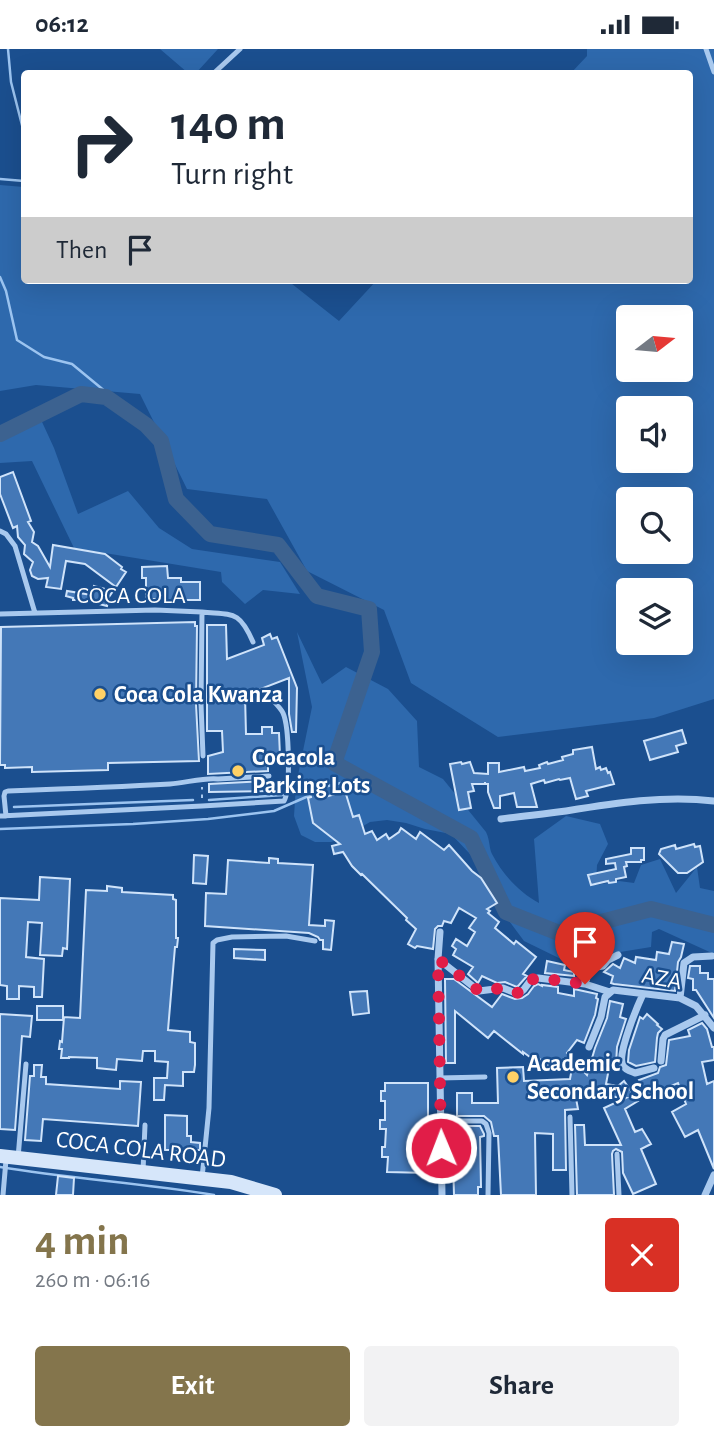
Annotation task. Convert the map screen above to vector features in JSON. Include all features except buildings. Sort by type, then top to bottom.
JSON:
[{"type":"main road","name":"COCA COLA ROAD","points":[[8,1157],[202,1178],[243,1185],[275,1195]]},
{"type":"street","points":[[501,818],[621,802],[695,799],[714,801]]},
{"type":"street","points":[[440,932],[438,959],[442,1195]]},
{"type":"street","points":[[585,984],[590,968],[603,966],[618,955]]},
{"type":"street","points":[[680,998],[684,963],[693,957],[712,956]]},
{"type":"street","points":[[438,959],[479,991],[503,988],[516,993],[522,992],[529,981],[538,978],[585,984],[610,992]]},
{"type":"street","name":"AZA","points":[[589,1047],[601,1017],[604,1001],[610,992],[621,990],[680,998],[696,1006],[714,1028]]},
{"type":"street","points":[[643,994],[635,1009],[625,1041],[622,1063],[635,1073],[654,1068]]},
{"type":"street","points":[[661,1061],[663,1039],[666,1035],[705,1015]]},
{"type":"street","points":[[705,1195],[714,1175]]},
{"type":"lane","points":[[217,70],[240,49]]},
{"type":"lane","points":[[706,49],[714,72]]},
{"type":"lane","points":[[0,531],[6,534],[15,546],[35,613]]},
{"type":"lane","name":"COCA COLA","points":[[0,614],[155,610],[202,613],[203,756]]},
{"type":"lane","points":[[202,613],[240,618],[253,642]]},
{"type":"lane","points":[[269,696],[283,713],[288,736],[289,773],[287,797],[284,801],[3,816],[4,796],[8,791],[173,783],[210,777],[218,779],[269,776]]},
{"type":"lane","points":[[202,1178],[209,1108],[213,943],[232,937],[286,936],[315,941]]},
{"type":"lane","points":[[3,1195],[26,1064]]},
{"type":"lane","points":[[439,1079],[485,1077]]},
{"type":"lane","points":[[570,1117],[572,1195]]},
{"type":"lane","points":[[458,1121],[482,1121],[486,1124],[489,1133],[488,1195]]},
{"type":"lane","points":[[144,1171],[145,1125]]},
{"type":"lane","points":[[617,1154],[619,1195]]},
{"type":"shaded area","points":[[160,49],[218,49],[199,70],[184,70]]},
{"type":"shaded area","points":[[587,49],[714,49],[714,699],[654,718],[498,737],[411,683],[384,610],[307,571],[267,499],[187,489],[140,394],[36,385],[0,391],[0,185],[21,187],[21,284],[292,284],[339,321],[373,284],[693,284],[693,70],[574,70],[587,56]]},
{"type":"shaded area","points":[[37,411],[54,448],[78,514],[128,491],[159,528],[192,549],[280,562],[300,594],[263,590],[245,604],[222,582],[221,572],[74,548],[32,461],[0,463],[0,435]]},
{"type":"shaded area","points":[[297,632],[322,684],[346,667],[388,689],[417,721],[419,767],[443,779],[486,832],[492,854],[501,869],[525,894],[539,903],[534,839],[566,816],[600,824],[608,844],[597,865],[596,885],[619,881],[634,883],[641,865],[660,859],[676,893],[697,867],[700,888],[714,891],[714,954],[659,929],[652,932],[651,947],[565,961],[524,941],[501,910],[484,873],[451,834],[387,820],[370,822],[331,842],[315,842],[301,835],[294,816],[296,785],[312,707]]},
{"type":"waterway","points":[[8,49],[11,82],[21,121]]},
{"type":"waterway","points":[[0,179],[21,181]]},
{"type":"waterway","points":[[0,277],[6,291],[17,340],[44,357],[72,364],[146,425]]},
{"type":"waterway","points":[[0,434],[81,394],[106,397],[146,425],[161,441],[176,499],[210,534],[278,545],[317,596],[369,609],[372,652],[334,763],[471,838],[506,912],[559,933],[651,909],[714,925]]},
{"type":"waterway","points":[[0,829],[133,824],[274,811],[328,786],[362,778]]},
{"type":"waterway","points":[[298,793],[312,792]]},
{"type":"waterway","points":[[209,800],[283,795]]},
{"type":"waterway","points":[[14,807],[193,800]]},
{"type":"waterway","points":[[0,1167],[214,1195]]},
{"type":"place","name":"Coca Cola Kwanza","points":[[100,694]]},
{"type":"place","name":"Cocacola Parking Lots","points":[[238,771]]},
{"type":"place","name":"Academic Secondary School","points":[[513,1077]]},
{"type":"route","points":[[441,1148],[438,959],[479,991],[503,988],[516,993],[522,992],[533,978],[585,984]]}]
